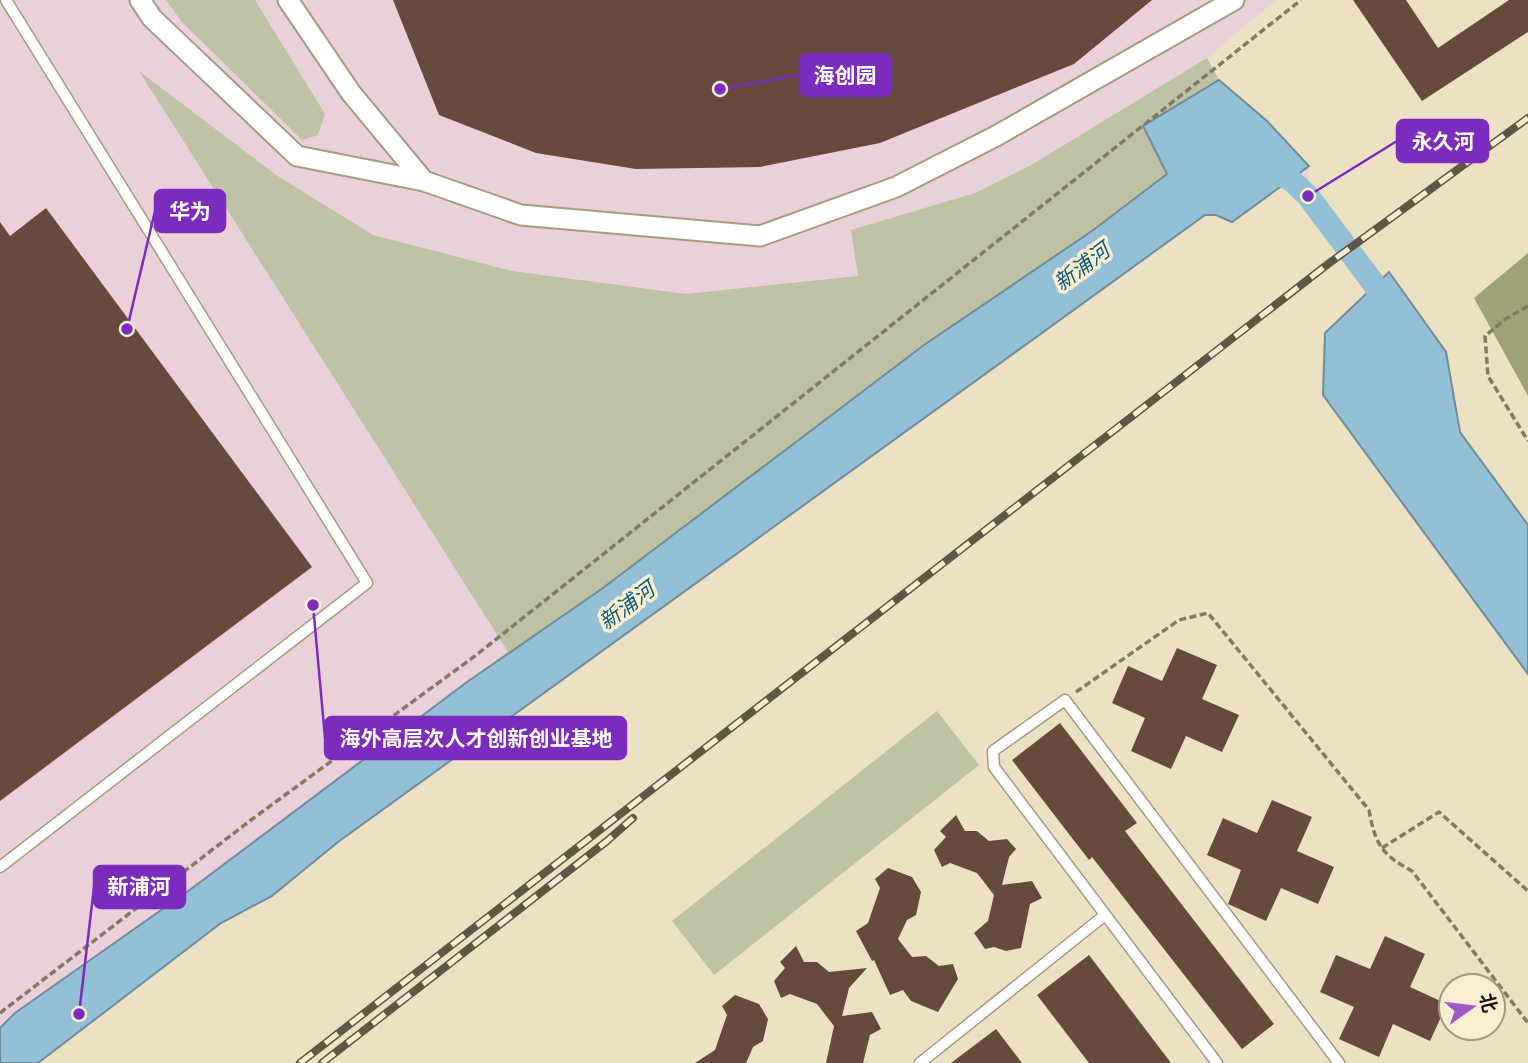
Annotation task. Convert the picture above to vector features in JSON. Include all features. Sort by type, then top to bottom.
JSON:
[{"type":"street","points":[[140,0],[152,18],[297,156],[424,181],[521,215],[760,236],[895,187],[996,136],[1234,0]]},
{"type":"street","points":[[288,0],[351,93],[424,181]]},
{"type":"lane","points":[[0,867],[367,583],[6,0]]},
{"type":"lane","points":[[1217,1063],[994,767],[993,751],[1065,700],[1339,1063]]},
{"type":"lane","points":[[920,1063],[1105,915]]},
{"type":"path","points":[[0,1013],[251,820],[475,656],[1301,0]]},
{"type":"path","points":[[1528,306],[1507,317],[1485,336],[1488,376],[1528,441]]},
{"type":"path","points":[[1065,700],[1179,620],[1208,613],[1368,810],[1374,836],[1390,859],[1412,871],[1528,1023]]},
{"type":"path","points":[[1382,848],[1439,813],[1528,891]]},
{"type":"shaded area","points":[[0,0],[1276,0],[1207,58],[1219,80],[1267,121],[1309,166],[1308,196],[1291,180],[1235,152],[0,1063]]},
{"type":"green space","points":[[166,0],[255,0],[325,114],[318,135],[302,140],[181,21]]},
{"type":"green space","points":[[1207,58],[1219,80],[1143,126],[1167,174],[517,666],[139,71],[276,175],[373,235],[512,271],[686,294],[858,276],[851,230],[975,193],[1033,164]]},
{"type":"green space","points":[[1528,253],[1528,396],[1474,298]]},
{"type":"green space","points":[[937,711],[979,765],[714,975],[672,921]]},
{"type":"water","points":[[1219,80],[1267,121],[1309,166],[1232,222],[1216,215],[1205,215],[338,842],[272,896],[221,923],[38,1063],[0,1063],[0,1028],[15,1013],[191,889],[467,682],[603,588],[924,345],[1092,231],[1167,174],[1143,126]]},
{"type":"water","points":[[1389,272],[1446,352],[1460,432],[1528,525],[1528,674],[1323,395],[1325,333]]},
{"type":"building","points":[[393,0],[1152,0],[1074,64],[880,143],[760,167],[636,169],[536,153],[439,115]]},
{"type":"building","points":[[1353,0],[1406,0],[1438,48],[1509,0],[1528,0],[1528,32],[1422,101]]},
{"type":"building","points":[[46,208],[312,567],[0,801],[0,222],[10,236]]},
{"type":"building","points":[[1177,648],[1217,665],[1202,699],[1239,715],[1222,752],[1186,736],[1171,769],[1131,751],[1145,718],[1112,703],[1128,666],[1162,681]]},
{"type":"building","points":[[1060,723],[1137,823],[1125,831],[1274,1024],[1242,1049],[1092,857],[1089,860],[1012,760]]},
{"type":"building","points":[[1272,800],[1312,817],[1297,851],[1334,867],[1318,904],[1281,888],[1266,921],[1228,904],[1241,870],[1207,855],[1223,818],[1257,833]]},
{"type":"building","points":[[956,815],[965,831],[977,831],[989,841],[1007,839],[1016,849],[1009,857],[1002,885],[1032,881],[1042,898],[1030,904],[1021,948],[1006,951],[994,947],[985,949],[974,933],[988,921],[994,895],[977,873],[950,863],[942,867],[934,850],[946,837],[940,831]]},
{"type":"building","points":[[888,868],[912,877],[921,892],[916,915],[907,920],[898,939],[912,957],[926,956],[939,966],[953,964],[958,979],[938,1012],[911,1001],[903,990],[890,995],[874,960],[872,961],[856,931],[868,923],[880,888],[875,879]]},
{"type":"building","points":[[1385,936],[1425,954],[1410,987],[1437,999],[1437,1026],[1430,1041],[1393,1024],[1379,1057],[1339,1039],[1354,1007],[1320,992],[1336,955],[1370,969]]},
{"type":"building","points":[[796,946],[804,962],[817,962],[829,972],[867,968],[849,988],[842,1016],[872,1012],[881,1029],[870,1035],[863,1063],[826,1063],[834,1026],[817,1004],[790,994],[781,998],[774,981],[785,968],[780,962]]},
{"type":"building","points":[[1089,955],[1171,1063],[1089,1063],[1037,995]]},
{"type":"building","points":[[735,995],[759,1004],[768,1019],[763,1041],[753,1047],[746,1063],[695,1063],[715,1050],[727,1015],[722,1006]]},
{"type":"building","points":[[996,1029],[1022,1063],[951,1063]]},
{"type":"waterway","points":[[1263,166],[1291,180],[1308,196],[1374,284],[1387,309]]},
{"type":"railway","points":[[300,1063],[1328,264],[1528,118]]},
{"type":"railway","points":[[322,1063],[633,818]]},
{"type":"place","name":"海创园","points":[[720,89]]},
{"type":"place","name":"永久河","points":[[1308,196]]},
{"type":"place","name":"华为","points":[[127,329]]},
{"type":"place","name":"海外高层次人才创新创业基地","points":[[313,605]]},
{"type":"place","name":"新浦河","points":[[79,1014]]}]
